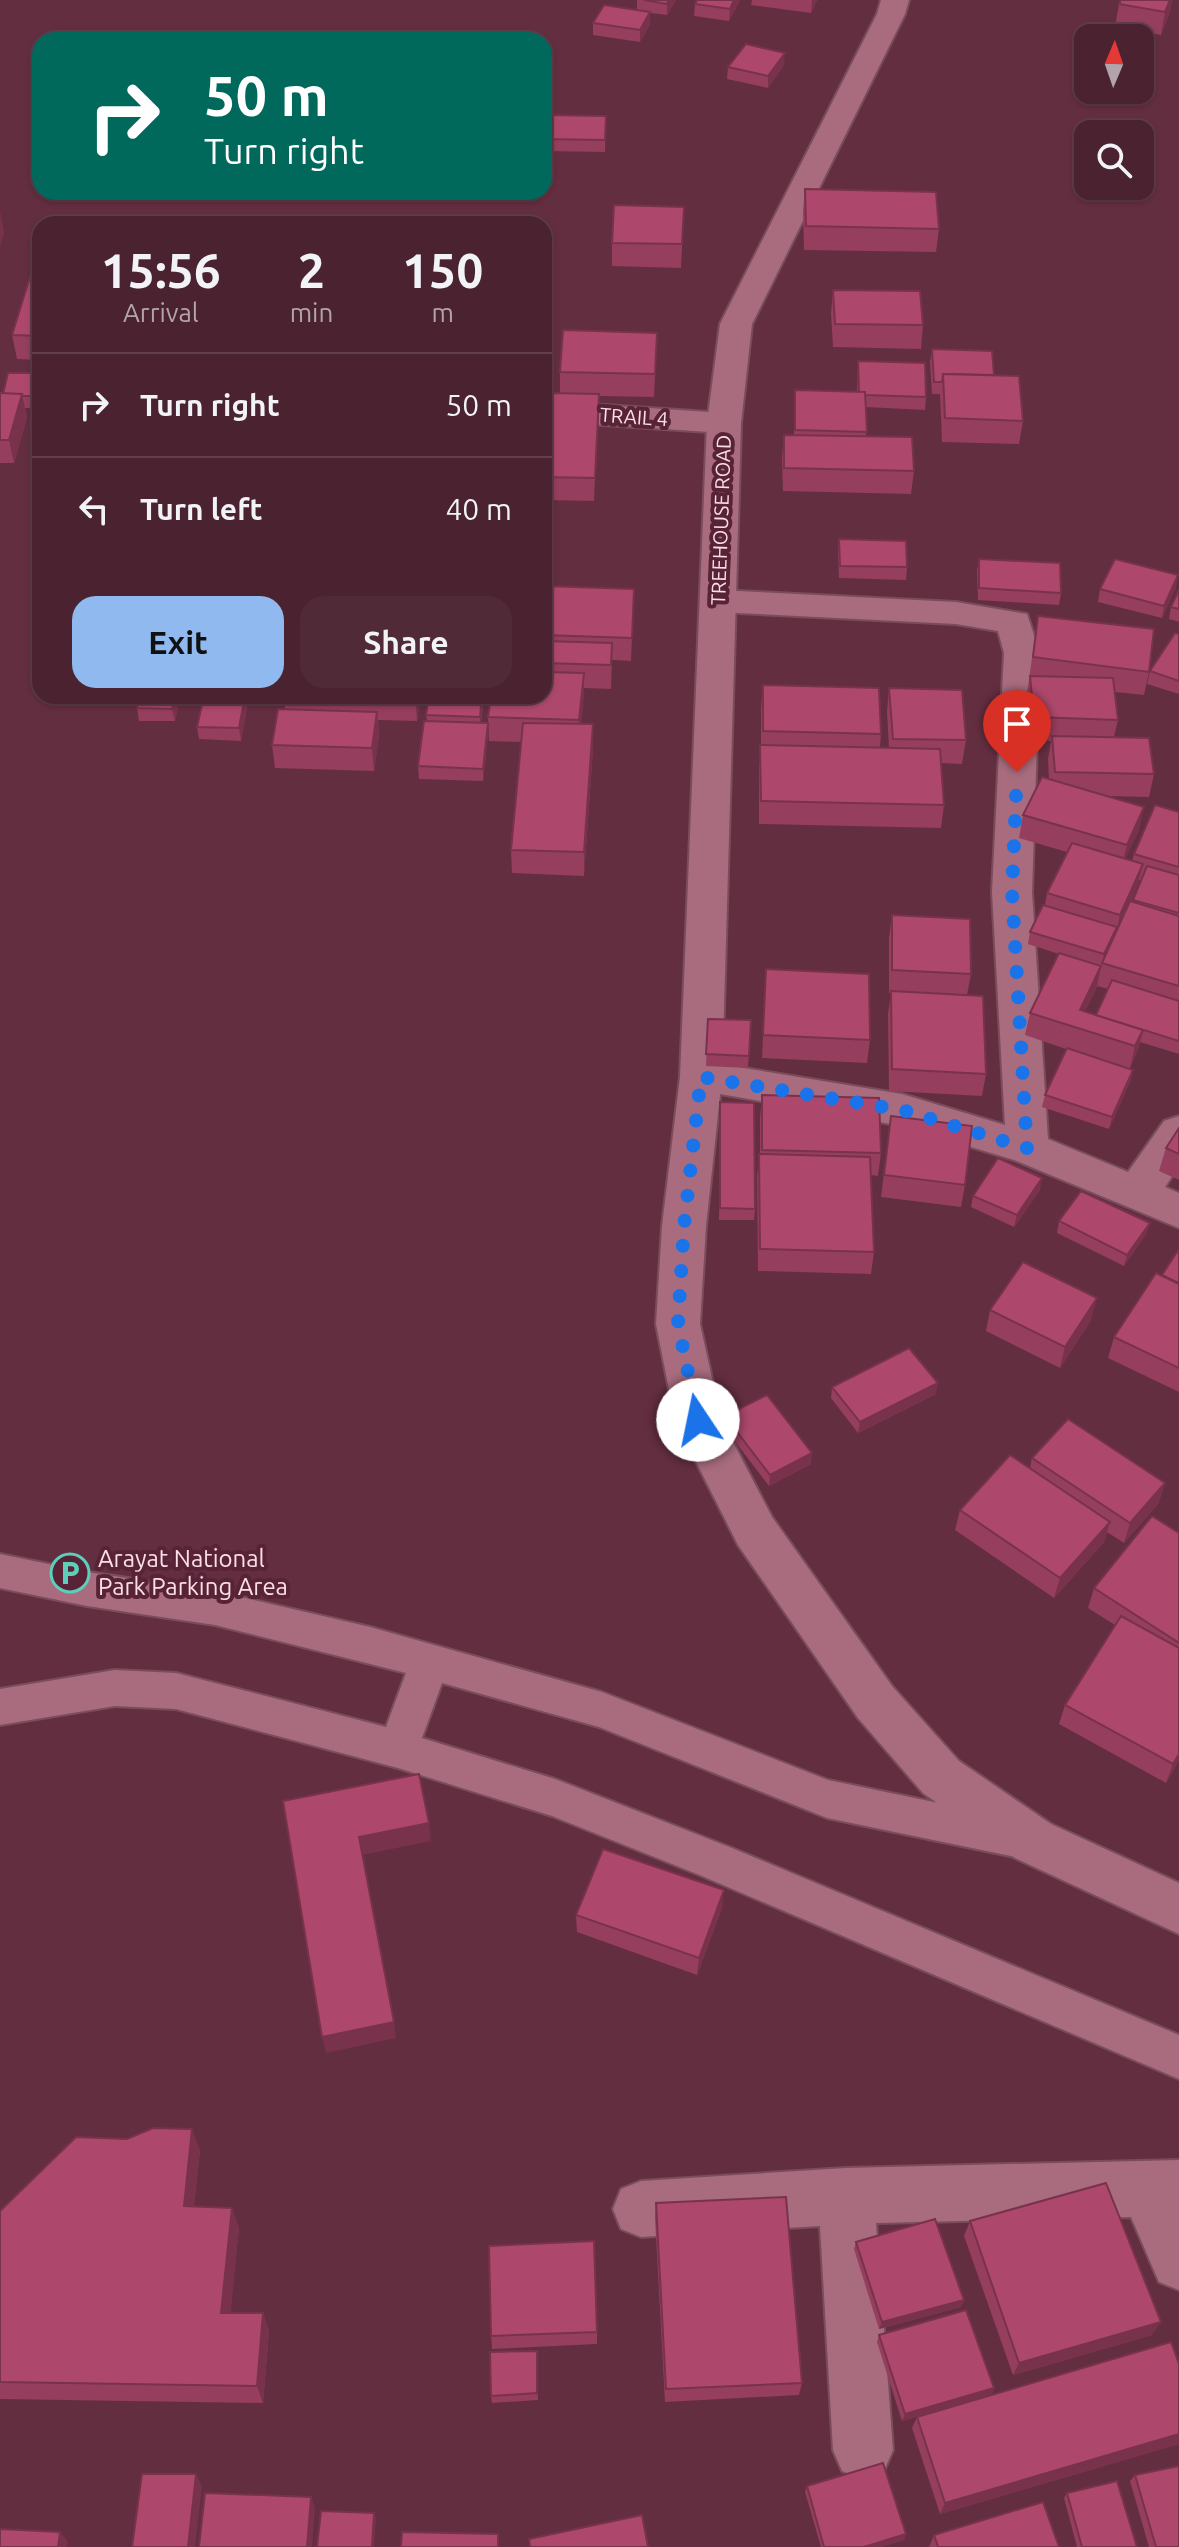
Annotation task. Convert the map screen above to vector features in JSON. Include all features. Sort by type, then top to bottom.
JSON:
[{"type":"street","name":"TREEHOUSE ROAD","points":[[895,0],[891,14],[736,324],[724,423],[701,1077],[684,1226],[678,1324],[698,1420],[755,1531],[875,1702],[941,1777],[1033,1841],[1179,1909]]},
{"type":"street","name":"TRAIL 4","points":[[552,412],[724,423]]},
{"type":"street","points":[[718,601],[956,613],[1014,622],[1022,653],[1012,892],[1027,1148]]},
{"type":"street","points":[[701,1077],[902,1110],[1027,1148],[1179,1211]]},
{"type":"street","points":[[1138,1192],[1179,1132]]},
{"type":"street","points":[[641,2209],[846,2196],[1163,2189],[1179,2262]]},
{"type":"street","points":[[846,2196],[863,2450]]},
{"type":"lane","points":[[0,1571],[87,1589],[215,1608],[430,1662],[602,1710],[827,1799],[1033,1841]]},
{"type":"lane","points":[[398,1749],[430,1662]]},
{"type":"lane","points":[[0,1707],[115,1688],[176,1691],[398,1749],[555,1798],[717,1862],[1179,2057]]},
{"type":"building","points":[[644,0],[669,0],[667,4]]},
{"type":"building","points":[[697,0],[734,0],[730,9],[695,4]]},
{"type":"building","points":[[1121,0],[1170,0],[1165,12],[1119,4]]},
{"type":"building","points":[[604,5],[650,12],[640,30],[593,23]]},
{"type":"building","points":[[746,44],[785,53],[768,76],[728,67]]},
{"type":"building","points":[[552,115],[606,116],[605,140],[552,139]]},
{"type":"building","points":[[805,189],[936,192],[939,229],[806,226]]},
{"type":"building","points":[[614,205],[684,207],[682,244],[612,243]]},
{"type":"building","points":[[31,274],[32,274],[32,336],[12,335]]},
{"type":"building","points":[[833,290],[920,291],[923,325],[835,324]]},
{"type":"building","points":[[563,330],[657,333],[655,374],[560,372]]},
{"type":"building","points":[[932,349],[992,351],[994,375],[943,374],[942,382],[934,382]]},
{"type":"building","points":[[858,361],[925,363],[926,397],[865,395],[865,392],[859,392]]},
{"type":"building","points":[[8,373],[32,373],[32,396],[3,394]]},
{"type":"building","points":[[943,374],[1019,376],[1023,421],[945,418]]},
{"type":"building","points":[[795,390],[865,392],[867,432],[795,430]]},
{"type":"building","points":[[0,393],[22,394],[9,440],[0,440]]},
{"type":"building","points":[[552,393],[599,394],[595,478],[552,477]]},
{"type":"building","points":[[784,435],[912,437],[914,471],[784,468]]},
{"type":"building","points":[[839,539],[906,541],[907,567],[840,566]]},
{"type":"building","points":[[979,559],[1060,563],[1061,593],[979,588]]},
{"type":"building","points":[[1115,559],[1178,575],[1164,606],[1100,589]]},
{"type":"building","points":[[552,586],[634,589],[632,638],[552,635]]},
{"type":"building","points":[[1179,590],[1179,609],[1171,607]]},
{"type":"building","points":[[1038,616],[1154,629],[1149,672],[1033,657]]},
{"type":"building","points":[[1175,633],[1179,634],[1179,681],[1150,671]]},
{"type":"building","points":[[552,641],[612,643],[611,665],[552,663]]},
{"type":"building","points":[[552,672],[584,673],[579,720],[488,717],[490,704],[552,704]]},
{"type":"building","points":[[1030,676],[1113,678],[1118,720],[1034,717]]},
{"type":"building","points":[[763,685],[879,688],[881,734],[763,731]]},
{"type":"building","points":[[889,688],[962,690],[966,740],[893,739]]},
{"type":"building","points":[[138,704],[173,704],[172,709],[137,708]]},
{"type":"building","points":[[202,704],[244,704],[239,728],[197,727]]},
{"type":"building","points":[[428,704],[481,704],[480,717],[426,715]]},
{"type":"building","points":[[278,709],[377,712],[372,748],[272,745]]},
{"type":"building","points":[[424,721],[488,723],[483,769],[418,766]]},
{"type":"building","points":[[523,723],[593,724],[584,852],[511,850]]},
{"type":"building","points":[[1052,736],[1149,738],[1154,774],[1055,772]]},
{"type":"building","points":[[760,745],[940,749],[944,805],[761,801]]},
{"type":"building","points":[[1042,777],[1144,807],[1127,845],[1023,815]]},
{"type":"building","points":[[1155,805],[1179,812],[1179,867],[1134,854]]},
{"type":"building","points":[[1072,843],[1143,864],[1120,915],[1047,893]]},
{"type":"building","points":[[1147,866],[1179,875],[1179,913],[1133,900]]},
{"type":"building","points":[[1130,901],[1179,916],[1179,986],[1102,963]]},
{"type":"building","points":[[1043,905],[1117,927],[1104,954],[1030,932]]},
{"type":"building","points":[[892,915],[970,919],[971,974],[892,970]]},
{"type":"building","points":[[1059,953],[1101,966],[1080,1010],[1143,1030],[1135,1046],[1030,1013]]},
{"type":"building","points":[[766,969],[869,974],[870,1040],[763,1035]]},
{"type":"building","points":[[1112,980],[1179,1001],[1179,1041],[1096,1015]]},
{"type":"building","points":[[891,991],[983,996],[986,1074],[892,1069]]},
{"type":"building","points":[[708,1019],[751,1020],[749,1056],[706,1054]]},
{"type":"building","points":[[1067,1048],[1133,1070],[1112,1117],[1045,1095]]},
{"type":"building","points":[[762,1095],[879,1098],[881,1153],[762,1150]]},
{"type":"building","points":[[720,1102],[754,1103],[755,1209],[720,1208]]},
{"type":"building","points":[[891,1116],[972,1126],[965,1185],[884,1175]]},
{"type":"building","points":[[1179,1128],[1179,1154],[1166,1148]]},
{"type":"building","points":[[759,1154],[870,1157],[874,1252],[760,1249]]},
{"type":"building","points":[[998,1158],[1042,1178],[1017,1215],[973,1196]]},
{"type":"building","points":[[1081,1191],[1150,1223],[1127,1255],[1059,1221]]},
{"type":"building","points":[[1179,1249],[1179,1283],[1162,1275]]},
{"type":"building","points":[[1023,1262],[1097,1298],[1065,1347],[990,1310]]},
{"type":"building","points":[[1156,1273],[1179,1284],[1179,1368],[1114,1337]]},
{"type":"building","points":[[909,1348],[938,1383],[860,1422],[832,1387]]},
{"type":"building","points":[[767,1395],[812,1453],[770,1475],[725,1416]]},
{"type":"building","points":[[1068,1419],[1165,1483],[1130,1523],[1032,1458]]},
{"type":"building","points":[[1010,1455],[1110,1522],[1060,1578],[960,1510]]},
{"type":"building","points":[[1152,1516],[1179,1533],[1179,1643],[1094,1588]]},
{"type":"building","points":[[1121,1616],[1179,1648],[1179,1754],[1173,1764],[1065,1705]]},
{"type":"building","points":[[419,1774],[429,1823],[359,1837],[394,2022],[322,2037],[283,1801]]},
{"type":"building","points":[[603,1849],[724,1890],[699,1958],[576,1915]]},
{"type":"building","points":[[153,2128],[192,2129],[184,2206],[232,2208],[221,2313],[263,2313],[257,2386],[0,2382],[0,2211],[76,2137],[127,2139]]},
{"type":"building","points":[[1106,2183],[1161,2322],[1019,2363],[970,2221]]},
{"type":"building","points":[[786,2197],[802,2383],[666,2389],[656,2203]]},
{"type":"building","points":[[935,2219],[964,2300],[882,2322],[856,2242]]},
{"type":"building","points":[[594,2241],[597,2332],[491,2336],[489,2246]]},
{"type":"building","points":[[966,2310],[994,2388],[905,2414],[879,2335]]},
{"type":"building","points":[[1171,2342],[1179,2364],[1179,2434],[945,2503],[917,2417]]},
{"type":"building","points":[[537,2351],[537,2393],[491,2396],[490,2352]]},
{"type":"building","points":[[883,2463],[906,2534],[864,2547],[824,2547],[807,2486]]},
{"type":"building","points":[[1179,2466],[1179,2547],[1156,2547],[1135,2475]]},
{"type":"building","points":[[142,2474],[196,2474],[188,2547],[132,2547]]},
{"type":"building","points":[[1117,2481],[1137,2547],[1082,2547],[1067,2493]]},
{"type":"building","points":[[205,2493],[311,2497],[307,2547],[199,2547]]},
{"type":"building","points":[[1043,2502],[1059,2547],[938,2547],[934,2535]]},
{"type":"building","points":[[321,2511],[374,2513],[372,2547],[317,2547]]},
{"type":"building","points":[[642,2515],[648,2547],[530,2547],[529,2539]]},
{"type":"building","points":[[0,2529],[60,2532],[58,2547],[0,2547]]},
{"type":"building","points":[[402,2532],[498,2534],[498,2547],[401,2547]]},
{"type":"place","name":"Arayat National Park Parking Area","points":[[70,1573]]},
{"type":"route","points":[[698,1420],[678,1324],[684,1226],[701,1077],[902,1110],[1027,1148],[1012,892],[1017,772]]}]
